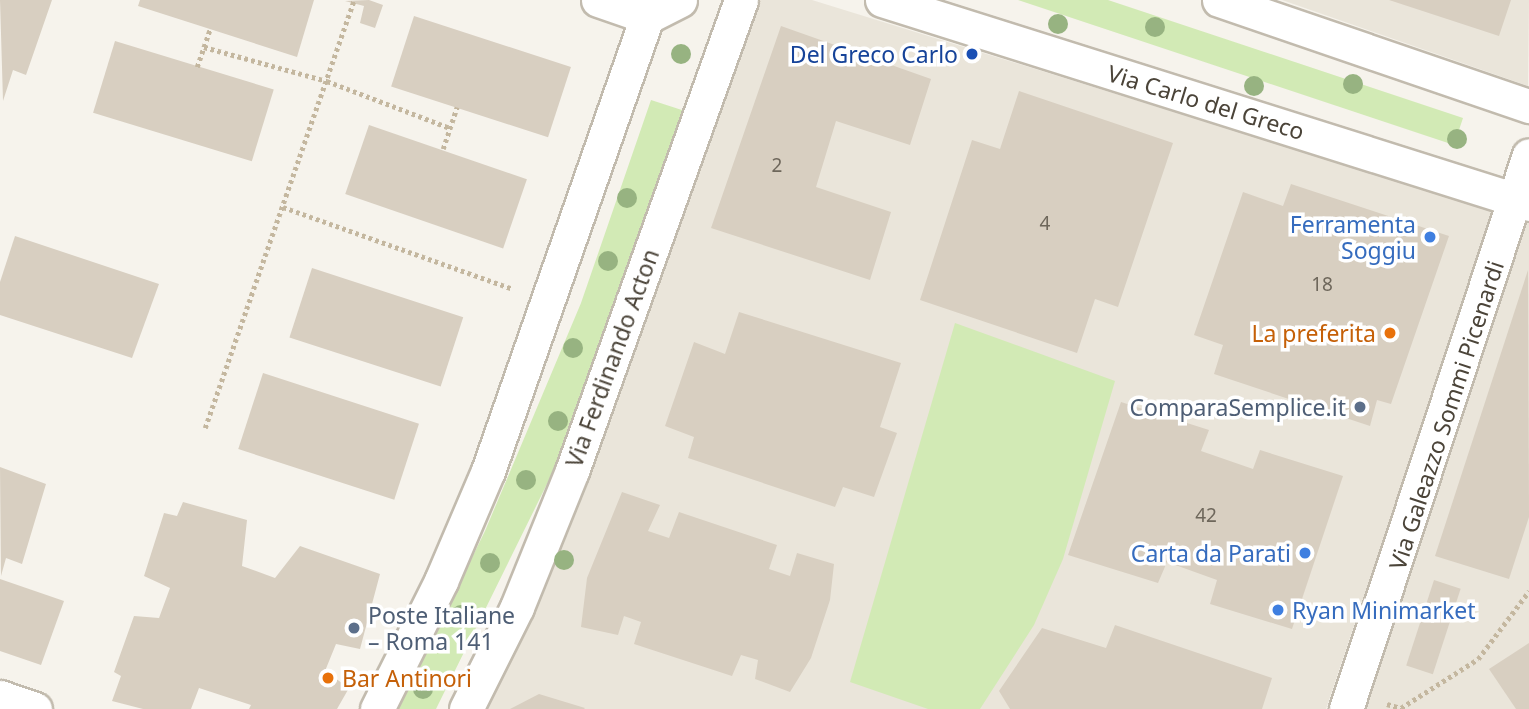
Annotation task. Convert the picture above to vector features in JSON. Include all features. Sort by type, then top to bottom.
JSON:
[{"type":"street","points":[[598,0],[650,9],[680,0]]},
{"type":"street","name":"Via Ferdinando Acton","points":[[466,709],[517,607],[572,471],[741,0]]},
{"type":"street","name":"Via Carlo del Greco","points":[[882,0],[1523,202]]},
{"type":"street","points":[[1219,0],[1529,106]]},
{"type":"street","points":[[377,709],[474,506],[650,9]]},
{"type":"street","name":"Via Galeazzo Sommi Picenardi","points":[[1346,709],[1523,202],[1529,155]]},
{"type":"street","points":[[0,697],[35,709]]},
{"type":"path","points":[[205,428],[354,0]]},
{"type":"path","points":[[197,67],[211,29]]},
{"type":"path","points":[[204,47],[327,82],[450,128]]},
{"type":"path","points":[[443,149],[457,107]]},
{"type":"path","points":[[283,207],[548,301]]},
{"type":"path","points":[[1401,708],[1478,659],[1528,589]]},
{"type":"shaded area","points":[[755,0],[812,0],[1494,211],[1326,709],[483,709],[524,633]]},
{"type":"shaded area","points":[[1282,0],[1529,0],[1528,86]]},
{"type":"shaded area","points":[[1525,220],[1529,221],[1529,709],[1364,709]]},
{"type":"green space","points":[[1018,0],[1108,0],[1463,118],[1454,145]]},
{"type":"green space","points":[[651,100],[688,112],[580,417],[436,709],[398,709],[485,531],[581,303]]},
{"type":"green space","points":[[955,323],[1115,381],[1063,559],[1034,625],[980,709],[928,709],[850,682]]},
{"type":"building","points":[[0,0],[52,0],[26,75],[13,70],[3,101]]},
{"type":"building","points":[[140,0],[314,0],[297,57],[138,6]]},
{"type":"building","points":[[369,0],[383,5],[375,28],[360,23],[364,6],[345,1]]},
{"type":"building","points":[[1389,0],[1511,0],[1499,36]]},
{"type":"building","points":[[414,16],[571,67],[548,137],[391,86]]},
{"type":"building","points":[[781,26],[931,79],[910,145],[836,121],[816,187],[891,212],[870,280],[711,228]]},
{"type":"building","points":[[115,41],[274,90],[252,161],[93,113]]},
{"type":"building","points":[[1019,91],[1173,143],[1118,307],[1095,299],[1077,353],[920,300],[972,140],[1000,149]]},
{"type":"building","points":[[369,125],[527,179],[503,248],[345,194]]},
{"type":"building","points":[[1291,184],[1449,236],[1391,404],[1377,400],[1370,426],[1214,374],[1223,345],[1194,335],[1243,192],[1283,206]]},
{"type":"building","points":[[15,236],[159,284],[132,358],[0,315],[0,282]]},
{"type":"building","points":[[312,268],[463,317],[441,387],[289,337]]},
{"type":"building","points":[[1528,270],[1529,517],[1509,579],[1435,556]]},
{"type":"building","points":[[739,312],[901,363],[880,427],[897,433],[874,497],[843,487],[835,507],[688,458],[694,437],[665,426],[694,342],[725,354]]},
{"type":"building","points":[[263,373],[419,424],[394,500],[238,449]]},
{"type":"building","points":[[1121,402],[1209,430],[1201,451],[1253,469],[1260,450],[1343,476],[1292,629],[1210,604],[1217,580],[1167,562],[1158,583],[1068,555]]},
{"type":"building","points":[[0,467],[46,484],[22,564],[6,558],[1,576]]},
{"type":"building","points":[[622,492],[660,505],[648,531],[669,538],[679,512],[777,545],[769,569],[790,576],[797,553],[834,564],[830,600],[811,658],[790,692],[755,679],[758,660],[741,655],[732,676],[634,644],[641,622],[624,616],[618,635],[581,627],[587,578]]},
{"type":"building","points":[[183,502],[247,520],[242,566],[275,578],[300,546],[380,574],[360,649],[336,644],[325,671],[349,688],[337,709],[249,709],[251,705],[199,688],[191,709],[143,709],[112,701],[121,676],[114,672],[134,616],[159,618],[170,588],[144,576],[164,513],[177,516]]},
{"type":"building","points":[[0,579],[64,601],[41,665],[0,651]]},
{"type":"building","points":[[1434,580],[1461,589],[1433,674],[1406,666]]},
{"type":"building","points":[[1115,625],[1272,678],[1262,709],[1010,709],[999,691],[1042,628],[1106,648]]},
{"type":"building","points":[[1529,643],[1529,709],[1516,709],[1489,669]]},
{"type":"building","points":[[539,694],[585,708],[510,709]]},
{"type":"place","name":"Del Greco Carlo","points":[[972,54]]},
{"type":"place","name":"Ferramenta Soggiu","points":[[1430,237]]},
{"type":"place","name":"La preferita","points":[[1390,333]]},
{"type":"place","name":"ComparaSemplice.it","points":[[1360,407]]},
{"type":"place","name":"Carta da Parati","points":[[1305,553]]},
{"type":"place","name":"Ryan Minimarket","points":[[1278,610]]},
{"type":"place","name":"Poste Italiane – Roma 141","points":[[354,628]]},
{"type":"place","name":"Bar Antinori","points":[[328,678]]}]
